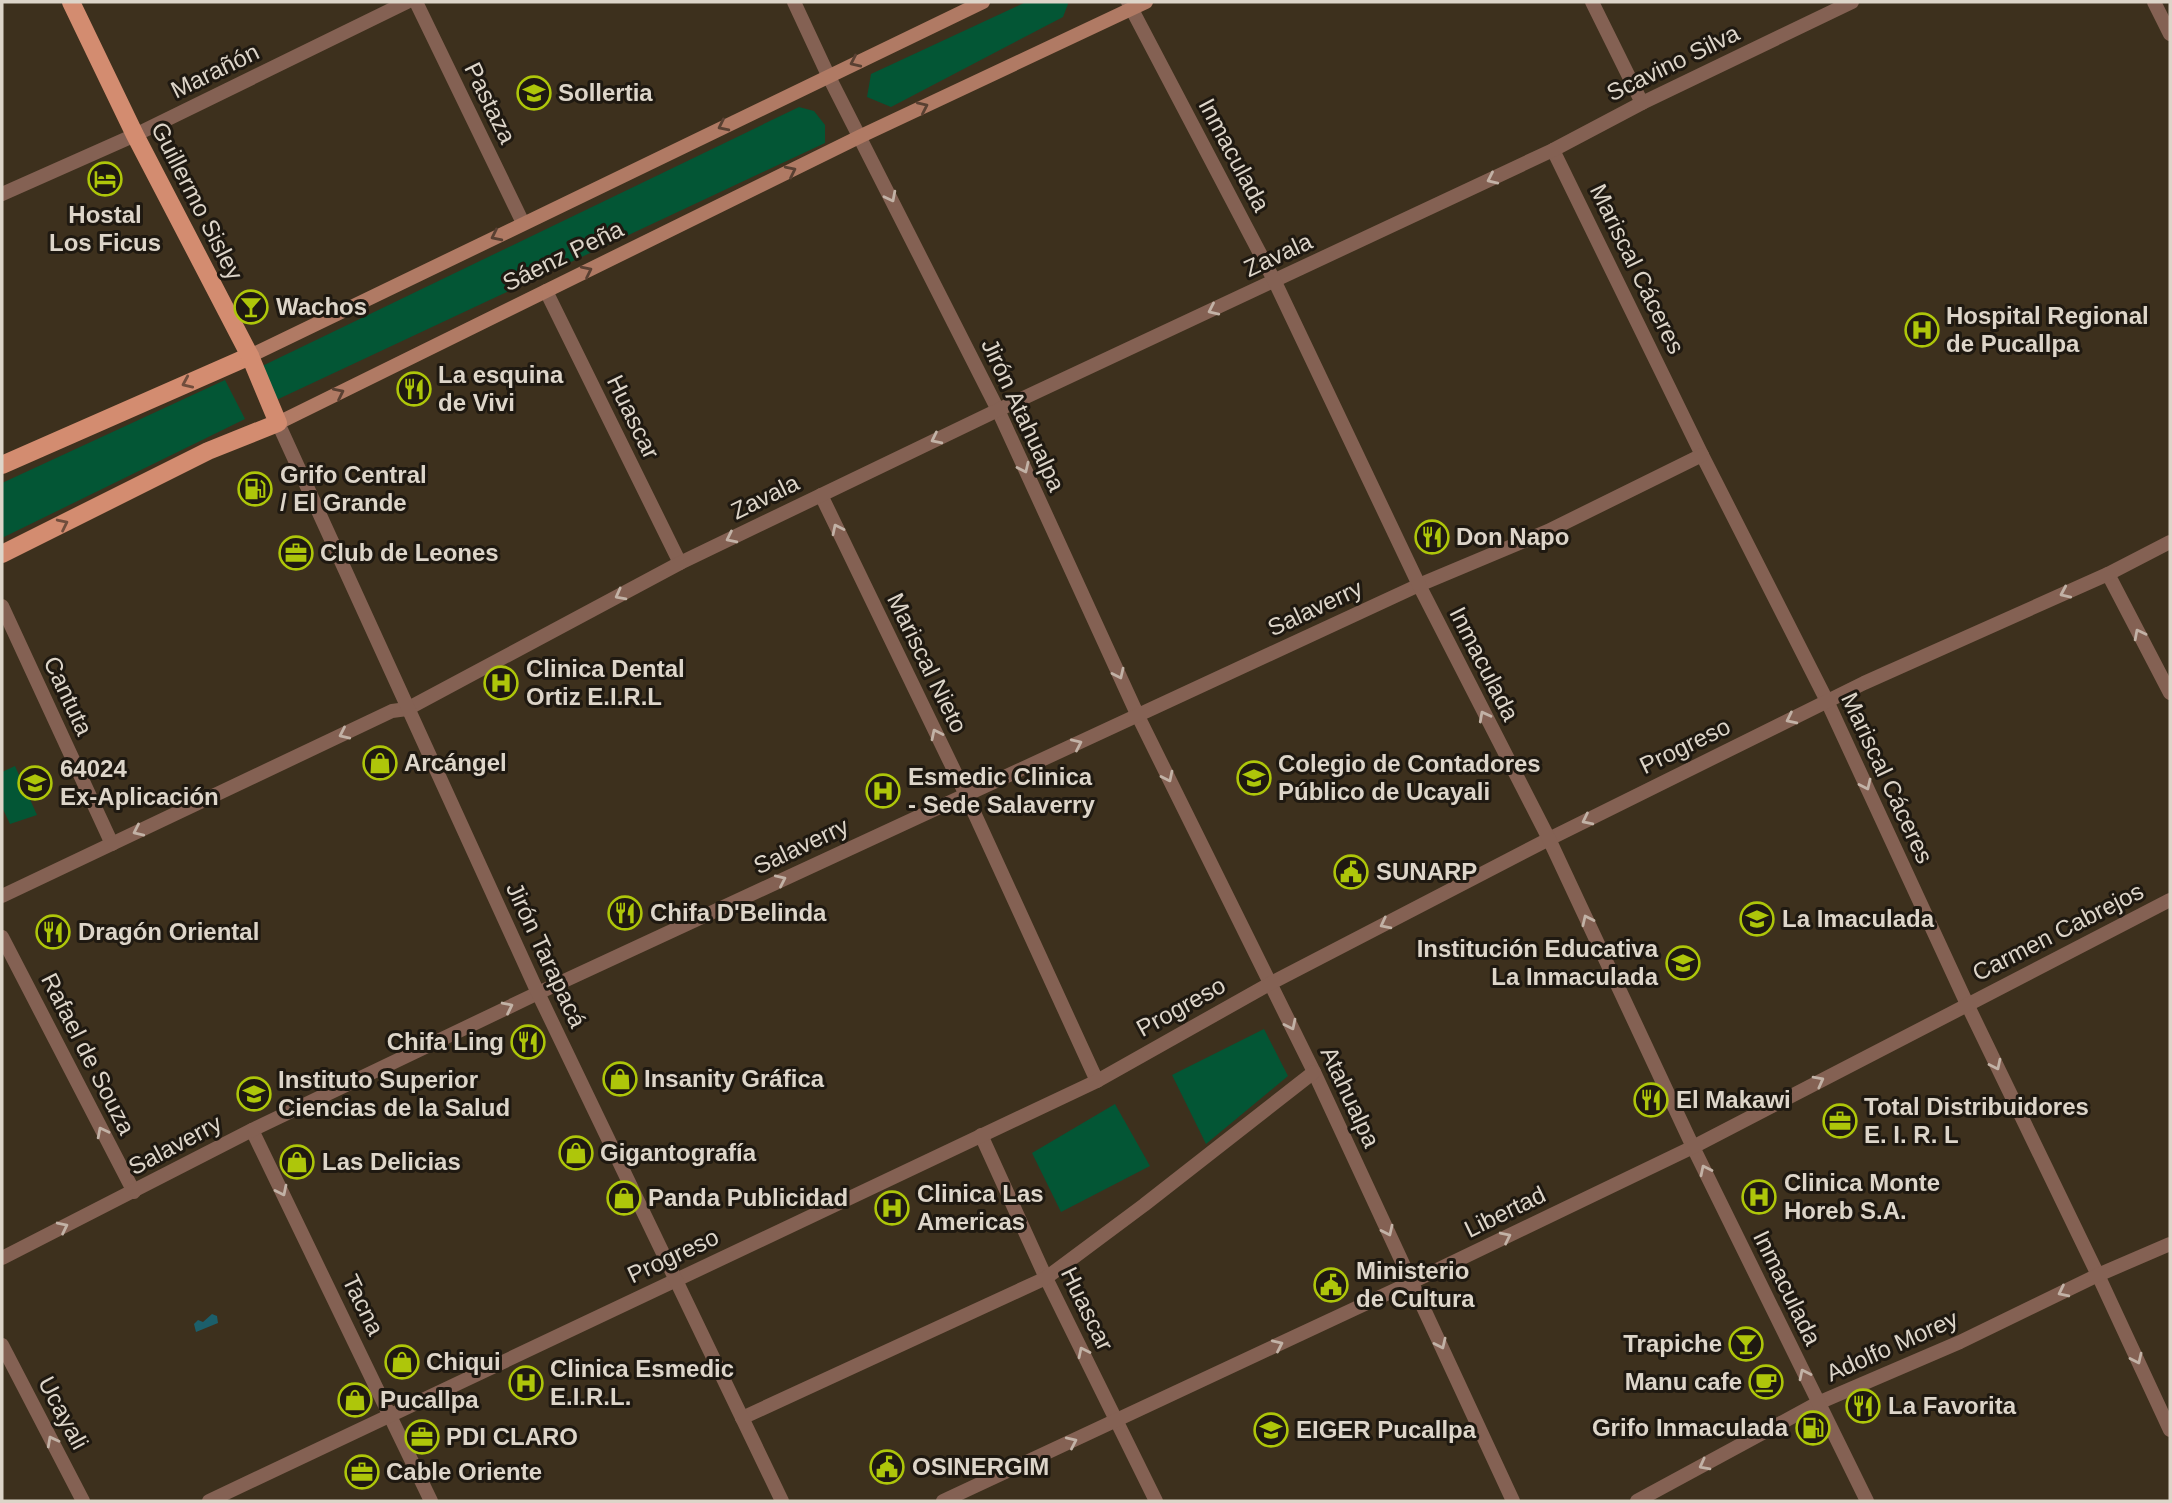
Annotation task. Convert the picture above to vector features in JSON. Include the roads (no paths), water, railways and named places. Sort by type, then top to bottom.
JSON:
[{"type":"main road","name":"Guillermo Sisley","points":[[71,2],[135,135],[250,356],[278,424]]},
{"type":"main road","name":"Sáenz Peña","points":[[2,465],[250,356],[983,2]]},
{"type":"main road","name":"Sáenz Peña","points":[[2,554],[208,451],[278,424],[1130,5],[1146,2]]},
{"type":"street","name":"Marañón","points":[[2,194],[135,135],[407,2]]},
{"type":"street","name":"Pastaza","points":[[416,2],[523,223]]},
{"type":"street","name":"Jirón Atahualpa","points":[[794,2],[828,75],[998,410],[1138,716]]},
{"type":"street","points":[[1592,2],[1642,103]]},
{"type":"street","name":"Scavino Silva","points":[[1553,150],[1642,103],[1852,2]]},
{"type":"street","points":[[2154,2],[2170,34]]},
{"type":"street","name":"Inmaculada","points":[[1130,5],[1275,282],[1419,585],[1549,839],[1693,1147],[1867,1501]]},
{"type":"street","name":"Zavala","points":[[2,896],[392,711],[407,709],[680,562],[1553,150]]},
{"type":"street","name":"Mariscal Cáceres","points":[[1553,150],[1702,455],[1827,701],[1966,1004],[2170,1430]]},
{"type":"street","name":"Huascar","points":[[546,291],[680,562]]},
{"type":"street","name":"Jirón Tarapacá","points":[[278,424],[538,993],[782,1501]]},
{"type":"street","name":"Salaverry","points":[[2,1258],[252,1130],[538,993],[1419,585],[1548,531],[1702,455]]},
{"type":"street","name":"Mariscal Nieto","points":[[821,495],[966,795],[1097,1081]]},
{"type":"street","name":"Progreso","points":[[209,1501],[1097,1081],[1271,983],[1549,839],[1827,701],[2108,574],[2170,542]]},
{"type":"street","points":[[2108,574],[2170,693]]},
{"type":"street","name":"Cantuta","points":[[2,606],[111,844]]},
{"type":"street","name":"Atahualpa","points":[[1138,716],[1314,1072],[1514,1501]]},
{"type":"street","name":"Carmen Cabrejos","points":[[1966,1004],[2170,900]]},
{"type":"street","name":"Rafael de Souza","points":[[2,937],[134,1192]]},
{"type":"street","name":"Libertad","points":[[943,1501],[1412,1282],[1693,1147],[1966,1004]]},
{"type":"street","points":[[742,1418],[1046,1278],[1314,1072]]},
{"type":"street","name":"Tacna","points":[[252,1130],[392,1416],[430,1501]]},
{"type":"street","name":"Huascar","points":[[981,1135],[1046,1278],[1156,1501]]},
{"type":"street","name":"Adolfo Morey","points":[[1637,1501],[1818,1403],[1960,1342],[2098,1275],[2170,1244]]},
{"type":"street","name":"Ucayali","points":[[2,1346],[83,1501]]},
{"type":"water","points":[[212,1314],[217,1316],[218,1323],[196,1332],[194,1324],[198,1320],[203,1322]]},
{"type":"place","name":"Sollertia","points":[[534,93]]},
{"type":"place","name":"Hostal Los Ficus","points":[[105,179]]},
{"type":"place","name":"Wachos","points":[[251,307]]},
{"type":"place","name":"Hospital Regional de Pucallpa","points":[[1922,330]]},
{"type":"place","name":"La esquina de Vivi","points":[[414,389]]},
{"type":"place","name":"Grifo Central / El Grande","points":[[255,489]]},
{"type":"place","name":"Don Napo","points":[[1432,537]]},
{"type":"place","name":"Club de Leones","points":[[296,553]]},
{"type":"place","name":"Clinica Dental Ortiz E.I.R.L","points":[[501,683]]},
{"type":"place","name":"Arcángel","points":[[380,763]]},
{"type":"place","name":"Colegio de Contadores Público de Ucayali","points":[[1254,778]]},
{"type":"place","name":"64024 Ex-Aplicación","points":[[35,783]]},
{"type":"place","name":"Esmedic Clinica - Sede Salaverry","points":[[883,791]]},
{"type":"place","name":"SUNARP","points":[[1351,872]]},
{"type":"place","name":"Chifa D'Belinda","points":[[625,913]]},
{"type":"place","name":"La Imaculada","points":[[1757,919]]},
{"type":"place","name":"Dragón Oriental","points":[[53,932]]},
{"type":"place","name":"Institución Educativa La Inmaculada","points":[[1683,963]]},
{"type":"place","name":"Chifa Ling","points":[[528,1042]]},
{"type":"place","name":"Insanity Gráfica","points":[[620,1079]]},
{"type":"place","name":"Instituto Superior Ciencias de la Salud","points":[[254,1094]]},
{"type":"place","name":"El Makawi","points":[[1651,1100]]},
{"type":"place","name":"Total Distribuidores E. I. R. L","points":[[1840,1121]]},
{"type":"place","name":"Gigantografía","points":[[576,1153]]},
{"type":"place","name":"Las Delicias","points":[[297,1162]]},
{"type":"place","name":"Clinica Monte Horeb S.A.","points":[[1759,1197]]},
{"type":"place","name":"Panda Publicidad","points":[[624,1198]]},
{"type":"place","name":"Clinica Las Americas","points":[[892,1208]]},
{"type":"place","name":"Ministerio de Cultura","points":[[1331,1285]]},
{"type":"place","name":"Trapiche","points":[[1746,1344]]},
{"type":"place","name":"Chiqui","points":[[402,1362]]},
{"type":"place","name":"Manu cafe","points":[[1766,1382]]},
{"type":"place","name":"Clinica Esmedic E.I.R.L.","points":[[526,1383]]},
{"type":"place","name":"Pucallpa","points":[[355,1400]]},
{"type":"place","name":"La Favorita","points":[[1863,1406]]},
{"type":"place","name":"Grifo Inmaculada","points":[[1813,1428]]},
{"type":"place","name":"EIGER Pucallpa","points":[[1271,1430]]},
{"type":"place","name":"PDI CLARO","points":[[422,1437]]},
{"type":"place","name":"OSINERGIM","points":[[887,1467]]},
{"type":"place","name":"Cable Oriente","points":[[362,1472]]}]
